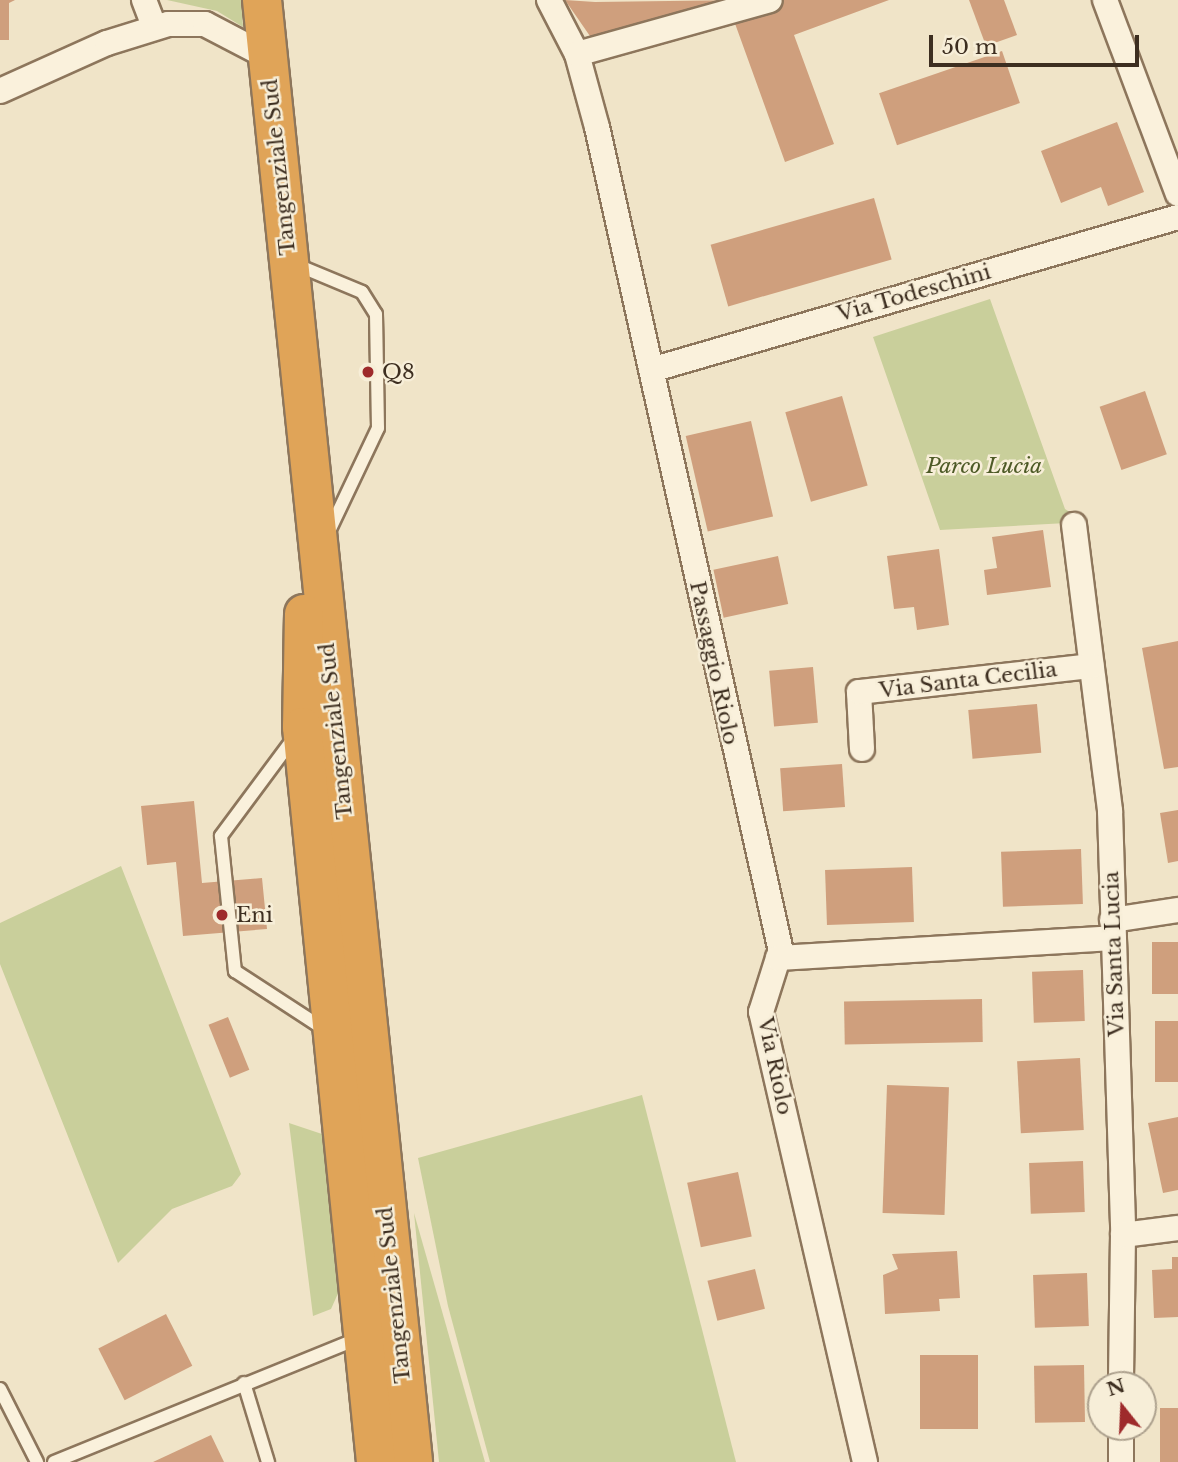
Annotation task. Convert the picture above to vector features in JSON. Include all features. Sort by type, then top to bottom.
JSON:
[{"type":"highway","name":"Tangenziale Sud","points":[[262,0],[413,1462]]},
{"type":"highway","points":[[309,444],[302,727],[376,1462]]},
{"type":"street","points":[[145,0],[154,26]]},
{"type":"street","points":[[530,0],[577,54]]},
{"type":"street","points":[[549,0],[577,54]]},
{"type":"street","points":[[577,54],[770,0]]},
{"type":"street","points":[[1105,0],[1178,194]]},
{"type":"street","points":[[0,90],[154,26],[205,24],[268,57]]},
{"type":"street","name":"Passaggio Riolo","points":[[577,54],[651,370],[782,956]]},
{"type":"street","name":"Via Todeschini","points":[[651,370],[1178,217]]},
{"type":"street","name":"Via Santa Lucia","points":[[1074,525],[1110,811],[1123,1235],[1121,1371]]},
{"type":"street","name":"Via Santa Cecilia","points":[[862,749],[859,692],[1092,666]]},
{"type":"street","points":[[782,956],[1113,929],[1178,910]]},
{"type":"street","name":"Via Riolo","points":[[782,956],[761,1012],[866,1462]]},
{"type":"street","points":[[1123,1235],[1178,1228]]},
{"type":"street","points":[[1121,1441],[1121,1462]]},
{"type":"lane","points":[[287,250],[300,268],[362,292],[376,314],[378,428],[318,553]]},
{"type":"lane","points":[[302,727],[220,836],[235,971],[333,1033]]},
{"type":"lane","points":[[54,1462],[244,1383],[364,1337]]},
{"type":"lane","points":[[244,1383],[268,1462]]},
{"type":"lane","points":[[0,1389],[37,1462]]},
{"type":"green space","points":[[167,0],[241,0],[243,27],[217,11]]},
{"type":"green space","name":"Parco Lucia","points":[[990,299],[1065,509],[1085,522],[940,530],[873,337]]},
{"type":"green space","points":[[121,866],[241,1174],[232,1186],[172,1209],[118,1263],[0,964],[0,923]]},
{"type":"green space","points":[[642,1095],[736,1462],[490,1462],[448,1306],[418,1158]]},
{"type":"green space","points":[[289,1123],[322,1134],[340,1289],[331,1309],[313,1316]]},
{"type":"green space","points":[[414,1213],[485,1462],[439,1462]]},
{"type":"building","points":[[0,0],[15,0],[9,3],[9,40],[0,40]]},
{"type":"building","points":[[565,0],[595,2],[743,0],[592,39]]},
{"type":"building","points":[[783,0],[889,0],[794,35],[834,144],[785,162],[733,18]]},
{"type":"building","points":[[969,0],[1004,0],[1017,35],[986,46]]},
{"type":"building","points":[[1002,51],[1020,103],[897,145],[879,93]]},
{"type":"building","points":[[1117,122],[1144,192],[1108,206],[1101,187],[1061,203],[1041,151]]},
{"type":"building","points":[[874,198],[892,260],[728,306],[711,245]]},
{"type":"building","points":[[1145,391],[1167,454],[1121,470],[1100,407]]},
{"type":"building","points":[[842,396],[868,485],[811,502],[785,412]]},
{"type":"building","points":[[751,421],[773,516],[708,532],[686,436]]},
{"type":"building","points":[[1043,530],[1051,587],[987,595],[984,570],[997,568],[992,537]]},
{"type":"building","points":[[939,549],[949,625],[917,630],[914,607],[894,609],[887,556]]},
{"type":"building","points":[[778,556],[788,604],[724,618],[713,570]]},
{"type":"building","points":[[1178,641],[1178,767],[1164,769],[1142,648]]},
{"type":"building","points":[[813,667],[818,723],[774,727],[769,671]]},
{"type":"building","points":[[1037,704],[1041,753],[973,759],[968,710]]},
{"type":"building","points":[[842,764],[845,807],[783,811],[780,768]]},
{"type":"building","points":[[194,801],[202,883],[262,878],[267,929],[183,936],[176,862],[147,865],[141,806]]},
{"type":"building","points":[[1178,810],[1178,861],[1168,863],[1160,813]]},
{"type":"building","points":[[1081,849],[1083,904],[1003,907],[1001,852]]},
{"type":"building","points":[[912,867],[914,922],[827,925],[825,870]]},
{"type":"building","points":[[1152,942],[1178,942],[1178,994],[1152,994]]},
{"type":"building","points":[[1083,970],[1085,1021],[1034,1023],[1032,972]]},
{"type":"building","points":[[982,999],[983,1042],[845,1044],[844,1001]]},
{"type":"building","points":[[228,1017],[249,1070],[230,1078],[209,1025]]},
{"type":"building","points":[[1155,1021],[1178,1021],[1178,1082],[1155,1082]]},
{"type":"building","points":[[1080,1058],[1084,1130],[1021,1133],[1017,1061]]},
{"type":"building","points":[[887,1085],[949,1087],[944,1215],[883,1213]]},
{"type":"building","points":[[1178,1117],[1178,1190],[1163,1193],[1148,1123]]},
{"type":"building","points":[[1083,1161],[1085,1212],[1031,1214],[1029,1163]]},
{"type":"building","points":[[738,1172],[752,1237],[701,1247],[687,1183]]},
{"type":"building","points":[[957,1251],[960,1298],[939,1299],[940,1311],[885,1314],[883,1275],[898,1269],[892,1254]]},
{"type":"building","points":[[1172,1257],[1178,1257],[1178,1317],[1154,1318],[1152,1270],[1172,1269]]},
{"type":"building","points":[[755,1269],[765,1309],[717,1321],[707,1281]]},
{"type":"building","points":[[1087,1273],[1089,1326],[1035,1328],[1033,1275]]},
{"type":"building","points":[[166,1314],[192,1366],[125,1400],[98,1349]]},
{"type":"building","points":[[920,1355],[978,1355],[978,1429],[920,1429]]},
{"type":"building","points":[[1084,1365],[1085,1422],[1035,1423],[1034,1366]]},
{"type":"building","points":[[1160,1408],[1178,1408],[1178,1462],[1160,1462]]},
{"type":"building","points":[[211,1435],[224,1462],[153,1462]]},
{"type":"place","name":"Q8","points":[[368,372]]},
{"type":"place","name":"Eni","points":[[222,915]]}]
